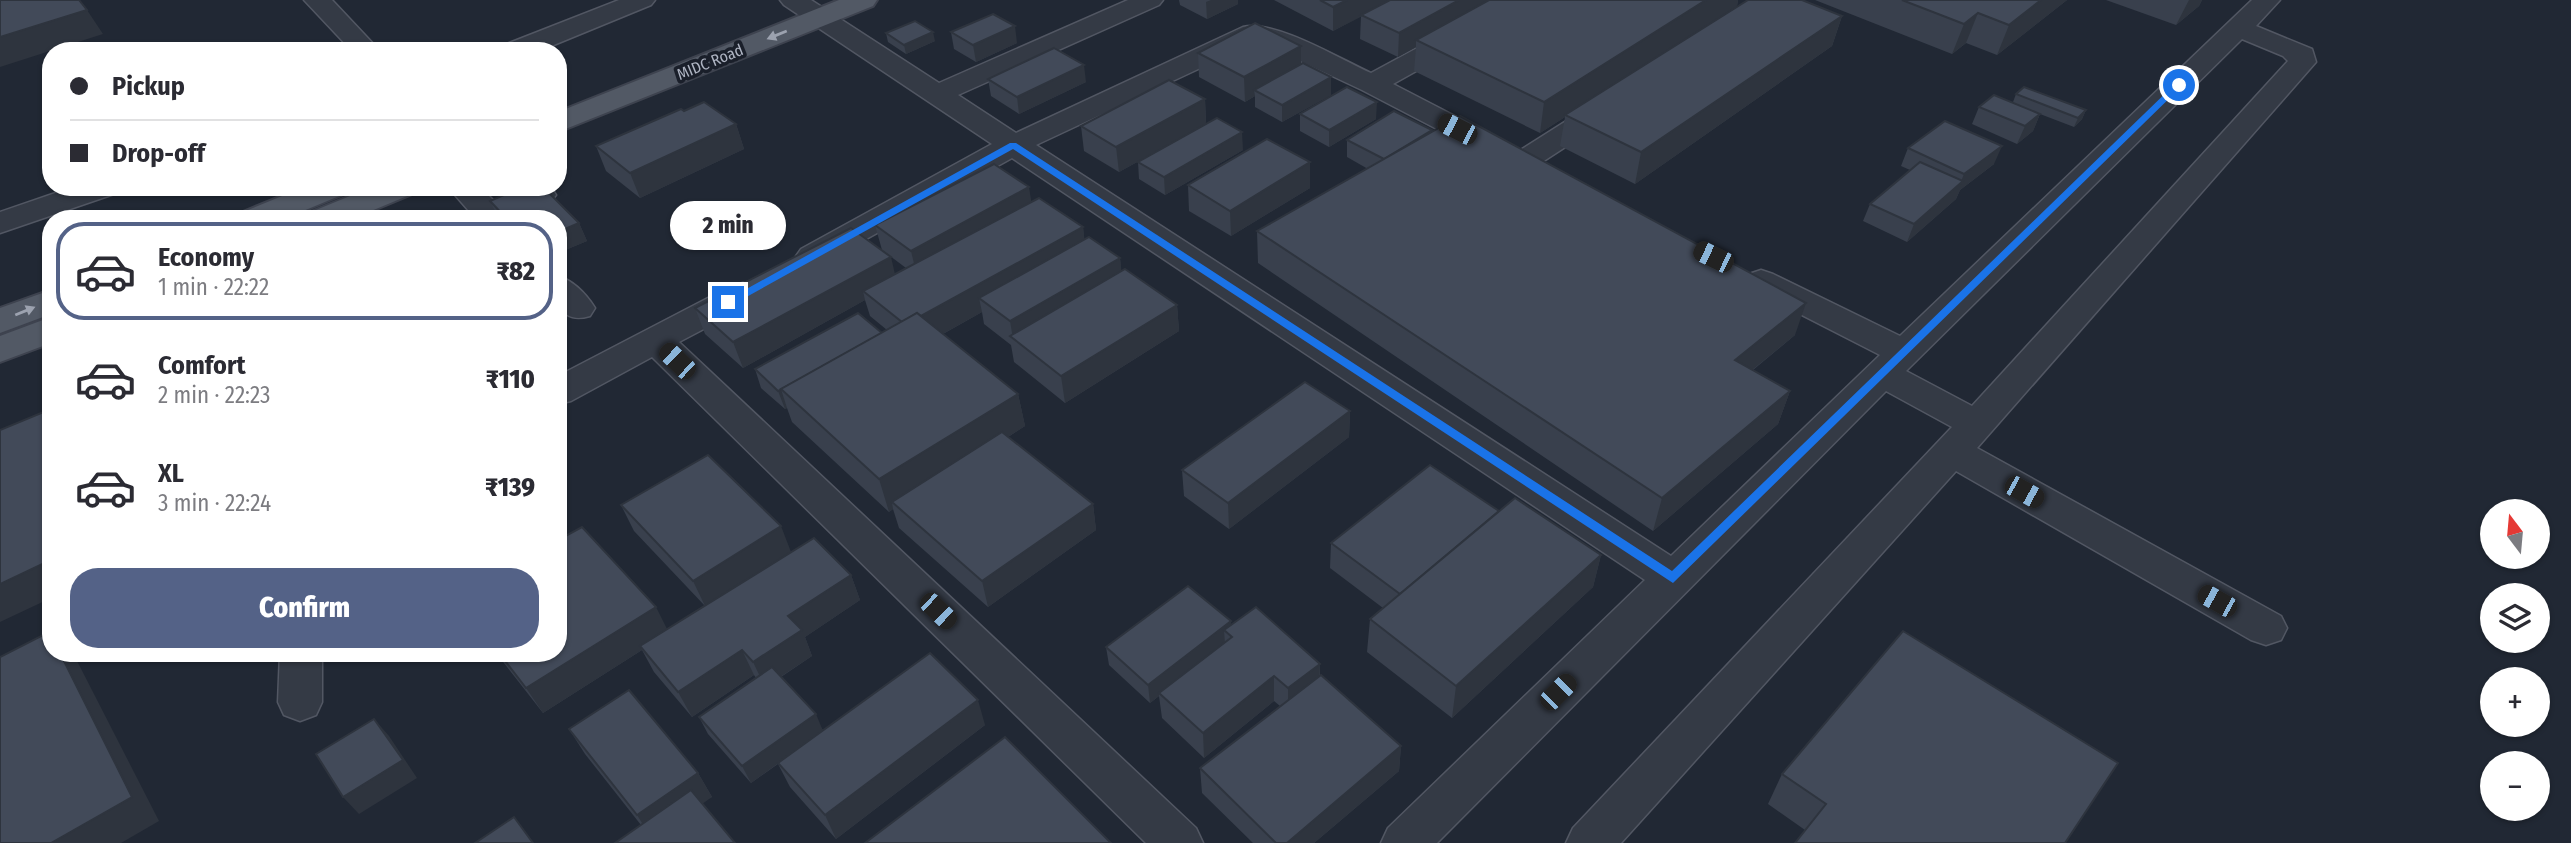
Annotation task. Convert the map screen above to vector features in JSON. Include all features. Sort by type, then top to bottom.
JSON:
[{"type":"main road","name":"MIDC Road","points":[[567,95],[805,5],[863,0]]},
{"type":"main road","name":"MIDC Road","points":[[567,119],[805,5]]},
{"type":"main road","points":[[277,210],[311,196]]},
{"type":"main road","points":[[345,210],[379,196]]},
{"type":"main road","points":[[0,321],[42,305]]},
{"type":"main road","points":[[0,351],[42,334]]},
{"type":"street","points":[[317,0],[359,42]]},
{"type":"street","points":[[537,42],[642,0]]},
{"type":"street","points":[[936,95],[1150,0]]},
{"type":"street","points":[[1372,85],[1525,0]]},
{"type":"street","points":[[1405,843],[2267,0]]},
{"type":"street","points":[[805,5],[936,95],[1673,578]]},
{"type":"street","points":[[1590,843],[1965,438],[2301,62],[2302,55],[2293,50],[2238,28]]},
{"type":"street","points":[[567,387],[657,341],[1013,145],[1252,33],[1262,33],[1372,85],[1534,169],[1627,94]]},
{"type":"street","points":[[0,203],[42,185]]},
{"type":"street","points":[[0,223],[77,196]]},
{"type":"street","points":[[471,196],[485,210]]},
{"type":"street","points":[[509,210],[539,196]]},
{"type":"street","points":[[1731,266],[1894,363],[1965,438],[2266,628]]},
{"type":"street","points":[[657,341],[1179,843]]},
{"type":"street","points":[[300,662],[300,702]]},
{"type":"building","points":[[0,0],[79,0],[87,10],[0,37]]},
{"type":"building","points":[[1320,0],[1347,0],[1333,7]]},
{"type":"building","points":[[1390,0],[1459,0],[1399,33],[1361,15]]},
{"type":"building","points":[[1489,0],[1706,0],[1544,102],[1416,40]]},
{"type":"building","points":[[1748,0],[1802,0],[1842,16],[1641,152],[1565,115]]},
{"type":"building","points":[[1902,0],[2041,0],[2009,25],[1978,13],[1964,24]]},
{"type":"building","points":[[993,14],[1015,26],[973,45],[951,32]]},
{"type":"building","points":[[915,21],[933,32],[904,45],[886,33]]},
{"type":"building","points":[[1255,23],[1301,46],[1244,77],[1198,53]]},
{"type":"building","points":[[1054,48],[1084,65],[1017,97],[988,79]]},
{"type":"building","points":[[1303,63],[1331,77],[1282,105],[1254,90]]},
{"type":"building","points":[[1169,80],[1205,99],[1116,147],[1081,126]]},
{"type":"building","points":[[1347,87],[1377,102],[1329,130],[1300,114]]},
{"type":"building","points":[[2024,87],[2086,110],[2078,118],[2016,94]]},
{"type":"building","points":[[1994,95],[2040,114],[2025,126],[1979,107]]},
{"type":"building","points":[[704,102],[736,124],[630,173],[596,146],[681,109],[684,111]]},
{"type":"building","points":[[1394,111],[1432,130],[1384,159],[1347,140]]},
{"type":"building","points":[[1460,116],[1806,303],[1735,360],[1790,391],[1662,498],[1257,231]]},
{"type":"building","points":[[1217,118],[1242,132],[1164,177],[1138,162]]},
{"type":"building","points":[[1945,121],[2002,146],[1964,174],[1908,148]]},
{"type":"building","points":[[1267,139],[1310,162],[1230,211],[1188,185]]},
{"type":"building","points":[[1920,162],[1963,181],[1914,224],[1870,204]]},
{"type":"building","points":[[994,164],[1029,187],[911,251],[875,225]]},
{"type":"building","points":[[502,196],[552,196],[566,210],[498,210],[490,201]]},
{"type":"building","points":[[1039,198],[1083,227],[921,316],[917,313],[902,322],[863,291]]},
{"type":"building","points":[[567,211],[579,223],[567,228]]},
{"type":"building","points":[[851,228],[891,257],[733,342],[695,308]]},
{"type":"building","points":[[1089,237],[1120,258],[1010,321],[979,298]]},
{"type":"building","points":[[1125,269],[1177,305],[1061,376],[1010,336]]},
{"type":"building","points":[[858,313],[882,333],[778,391],[755,369]]},
{"type":"building","points":[[917,313],[1018,394],[879,479],[781,389]]},
{"type":"building","points":[[1305,382],[1350,411],[1228,503],[1182,470]]},
{"type":"building","points":[[42,413],[42,564],[0,584],[0,430]]},
{"type":"building","points":[[1002,432],[1093,504],[982,581],[892,502]]},
{"type":"building","points":[[708,455],[781,526],[693,581],[621,505]]},
{"type":"building","points":[[1430,465],[1499,511],[1400,594],[1331,543]]},
{"type":"building","points":[[1515,498],[1601,555],[1456,686],[1370,619]]},
{"type":"building","points":[[582,527],[656,607],[526,688],[506,662],[567,662],[567,535]]},
{"type":"building","points":[[814,538],[851,575],[788,616],[802,630],[753,662],[742,650],[678,692],[640,646]]},
{"type":"building","points":[[1188,586],[1231,621],[1148,685],[1106,647]]},
{"type":"building","points":[[1256,607],[1320,664],[1288,688],[1274,676],[1203,733],[1159,693],[1232,637],[1224,630]]},
{"type":"building","points":[[1903,631],[2118,763],[2065,843],[1795,843],[1826,804],[1782,774]]},
{"type":"building","points":[[42,636],[42,662],[64,662],[132,797],[51,843],[0,843],[0,657]]},
{"type":"building","points":[[930,653],[978,700],[825,815],[778,763]]},
{"type":"building","points":[[772,667],[816,714],[742,766],[699,717]]},
{"type":"building","points":[[1321,675],[1401,746],[1287,843],[1276,843],[1200,768]]},
{"type":"building","points":[[629,690],[698,773],[637,815],[569,729]]},
{"type":"building","points":[[374,719],[403,760],[343,797],[316,754]]},
{"type":"building","points":[[1005,737],[1111,843],[865,843]]},
{"type":"building","points":[[691,790],[735,843],[615,843]]},
{"type":"building","points":[[514,817],[533,843],[475,843]]},
{"type":"route","points":[[728,302],[1013,145],[1673,578],[2179,85]]}]
